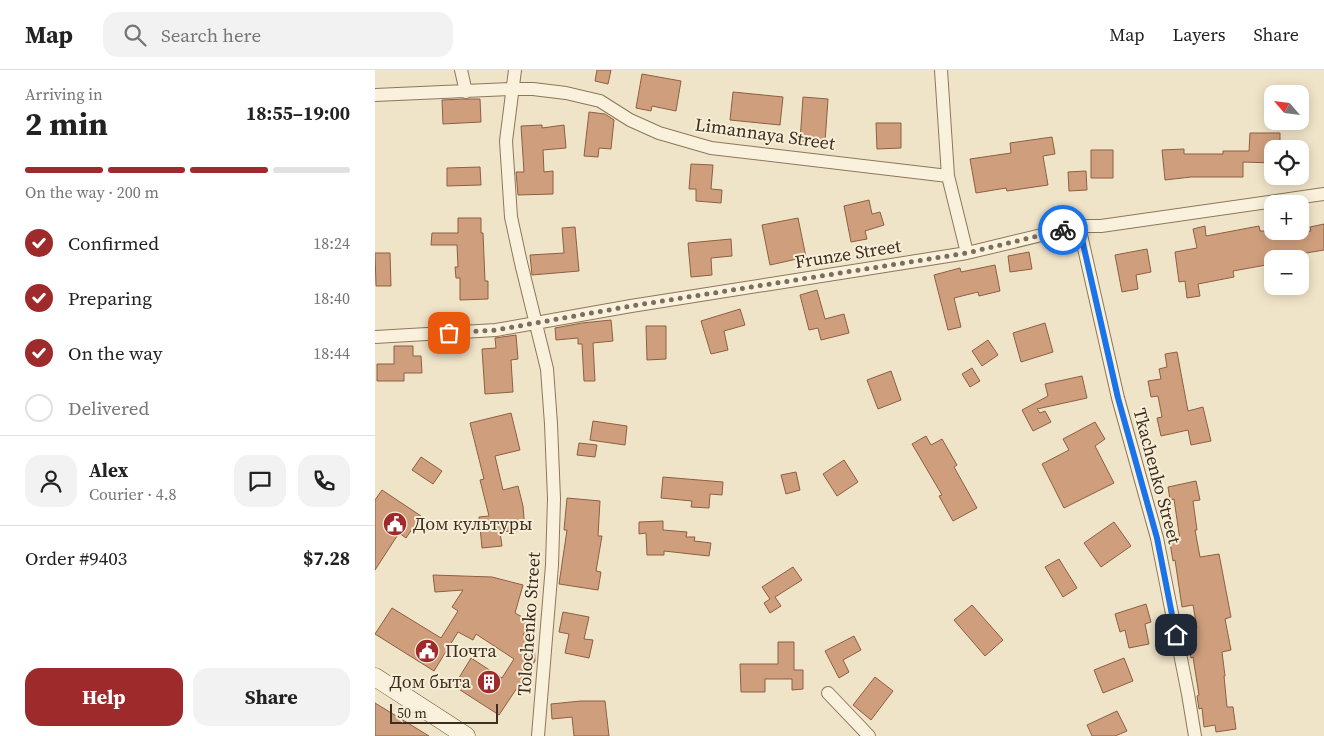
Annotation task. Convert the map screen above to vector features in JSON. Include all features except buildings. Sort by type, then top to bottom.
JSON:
[{"type":"street","points":[[461,70],[466,92]]},
{"type":"street","name":"Tolochenko Street","points":[[515,70],[506,141],[511,217],[547,368],[554,499],[552,565],[538,736]]},
{"type":"street","points":[[941,70],[948,176],[967,253]]},
{"type":"street","name":"Limannaya Street","points":[[375,95],[512,89],[533,89],[566,93],[600,101],[629,120],[659,133],[711,148],[948,176]]},
{"type":"street","name":"Frunze Street","points":[[375,337],[496,330],[631,306],[967,253],[1079,226],[1101,226],[1324,194]]},
{"type":"street","name":"Tkachenko Street","points":[[1079,226],[1118,398],[1157,538],[1195,736]]},
{"type":"street","points":[[375,677],[466,736]]},
{"type":"street","points":[[828,693],[869,736]]},
{"type":"way so far","points":[[449,333],[496,330],[631,306],[967,253],[1063,230]]},
{"type":"place","name":"Дом культуры","points":[[395,524]]},
{"type":"place","name":"Почта","points":[[427,651]]},
{"type":"place","name":"Дом быта","points":[[489,682]]},
{"type":"route","points":[[1063,230],[1079,226],[1118,398],[1157,538],[1176,635]]}]
